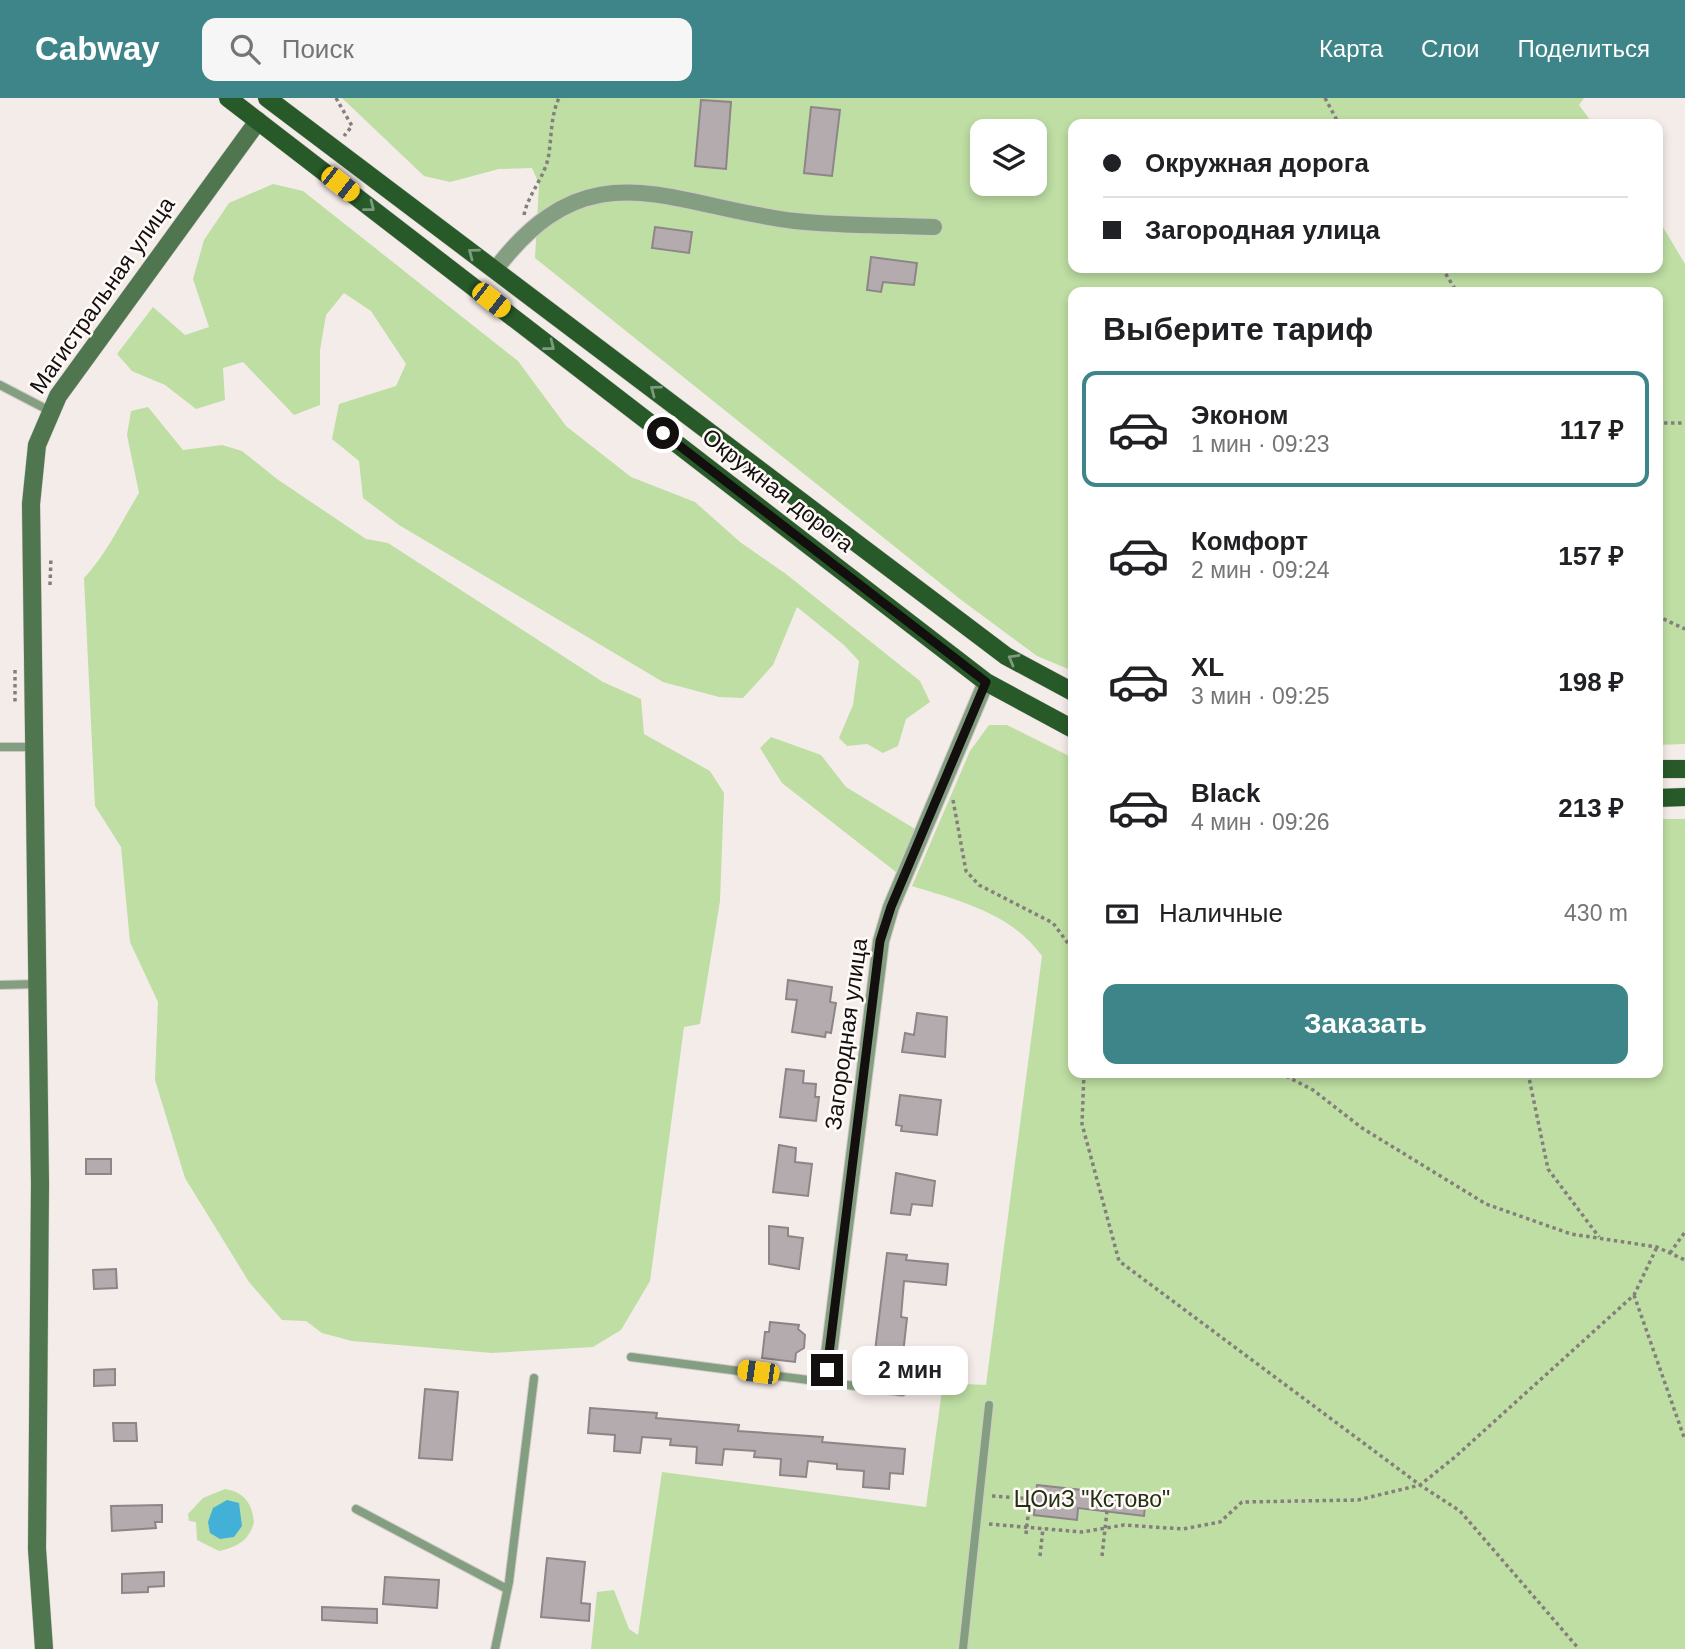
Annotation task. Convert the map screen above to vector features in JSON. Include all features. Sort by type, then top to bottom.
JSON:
[{"type":"main road","name":"Окружная дорога","points":[[228,98],[986,682],[1068,726]]},
{"type":"main road","name":"Окружная дорога","points":[[271,99],[1006,656],[1068,688]]},
{"type":"main road","points":[[258,121],[271,99]]},
{"type":"main road","name":"Магистральная улица","points":[[44,1649],[37,1549],[40,1239],[32,482],[37,445],[50,411],[81,360],[258,121]]},
{"type":"main road","points":[[1663,769],[1685,769]]},
{"type":"main road","points":[[1663,798],[1685,797]]},
{"type":"street","points":[[495,270],[519,238],[576,199],[629,190],[794,221],[934,227]]},
{"type":"street","name":"Загородная улица","points":[[826,1376],[880,941],[891,907],[986,682]]},
{"type":"lane","points":[[0,386],[50,411]]},
{"type":"lane","points":[[0,747],[34,747]]},
{"type":"lane","points":[[0,985],[37,985]]},
{"type":"lane","points":[[631,1357],[826,1376],[902,1392]]},
{"type":"lane","points":[[495,1649],[507,1589],[534,1378]]},
{"type":"lane","points":[[963,1649],[989,1405]]},
{"type":"lane","points":[[356,1509],[507,1589]]},
{"type":"path","points":[[519,238],[527,202],[548,161],[554,108],[559,98]]},
{"type":"path","points":[[1325,98],[1336,119]]},
{"type":"path","points":[[1663,423],[1685,423]]},
{"type":"path","points":[[1663,619],[1685,629]]},
{"type":"path","points":[[949,771],[966,871],[979,885],[1053,923],[1068,943]]},
{"type":"path","points":[[1084,1078],[1082,1124],[1119,1261],[1420,1485],[1460,1511],[1579,1649]]},
{"type":"path","points":[[1289,1078],[1312,1090],[1363,1128],[1486,1204],[1571,1234],[1657,1247],[1685,1260]]},
{"type":"path","points":[[1529,1078],[1548,1169],[1599,1237]]},
{"type":"path","points":[[1670,1254],[1685,1233]]},
{"type":"path","points":[[976,1524],[1082,1532],[1105,1527],[1203,1527],[1220,1522],[1242,1502],[1358,1500],[1420,1485],[1455,1457],[1634,1295],[1657,1247]]},
{"type":"path","points":[[1634,1295],[1685,1440]]},
{"type":"path","points":[[979,1495],[1036,1499]]},
{"type":"path","points":[[1026,1534],[1030,1498]]},
{"type":"path","points":[[1102,1556],[1107,1511]]},
{"type":"path","points":[[1040,1556],[1043,1528]]},
{"type":"green space","points":[[342,98],[1584,98],[1579,105],[1589,119],[1068,119],[1068,273],[1663,273],[1663,227],[1685,264],[1685,744],[1663,745],[1663,287],[1068,287],[1068,669],[1037,656],[960,599],[535,258],[539,184],[532,168],[499,169],[450,182],[424,176]]},
{"type":"green space","points":[[273,184],[303,191],[518,361],[566,426],[631,477],[695,502],[740,542],[786,574],[920,681],[930,702],[906,719],[898,746],[883,753],[867,744],[847,746],[839,738],[853,705],[859,661],[844,645],[797,607],[773,665],[743,698],[719,697],[663,682],[399,525],[363,498],[359,461],[332,439],[339,404],[396,386],[406,364],[371,311],[344,293],[326,315],[320,350],[320,405],[294,415],[243,362],[223,368],[225,400],[196,409],[165,385],[132,371],[117,354],[153,307],[185,335],[209,327],[193,279],[204,240],[229,203]]},
{"type":"green space","points":[[148,407],[183,450],[222,445],[242,451],[277,479],[366,539],[388,543],[603,682],[641,699],[644,734],[710,771],[724,793],[720,901],[700,1024],[684,1027],[650,1281],[621,1330],[593,1347],[492,1353],[352,1341],[322,1333],[306,1321],[282,1320],[249,1282],[185,1178],[155,1080],[158,1002],[130,942],[121,847],[95,806],[84,578],[107,548],[139,493],[127,435],[131,411]]},
{"type":"green space","name":"ЦОиЗ \"Кстово\"","points":[[989,725],[1007,725],[1068,756],[1068,1078],[1663,1078],[1663,819],[1685,819],[1685,1649],[591,1649],[597,1592],[614,1590],[629,1629],[638,1635],[662,1472],[926,1507],[943,1383],[986,1385],[1042,956],[1029,941],[1000,919],[966,903],[912,886],[970,751]]},
{"type":"green space","points":[[771,737],[821,755],[846,787],[915,829],[896,872],[782,783],[760,748]]},
{"type":"green space","points":[[225,1489],[246,1499],[254,1522],[249,1534],[241,1542],[219,1551],[197,1540],[196,1522],[189,1521],[188,1514],[203,1498]]},
{"type":"water","points":[[227,1500],[239,1503],[242,1526],[234,1537],[220,1539],[210,1533],[208,1522],[213,1508]]},
{"type":"building","points":[[701,100],[731,102],[726,169],[695,166]]},
{"type":"building","points":[[811,107],[840,110],[832,176],[804,173]]},
{"type":"building","points":[[655,227],[692,232],[689,253],[652,248]]},
{"type":"building","points":[[871,257],[917,263],[914,285],[883,282],[881,292],[867,290]]},
{"type":"building","points":[[788,980],[832,987],[830,1002],[836,1003],[831,1033],[826,1032],[825,1037],[792,1032],[797,1000],[786,999]]},
{"type":"building","points":[[917,1013],[947,1017],[945,1057],[902,1052],[905,1033],[914,1035]]},
{"type":"building","points":[[786,1069],[804,1071],[803,1083],[816,1084],[815,1097],[819,1097],[816,1121],[780,1117]]},
{"type":"building","points":[[900,1095],[941,1100],[937,1135],[901,1131],[902,1126],[896,1125]]},
{"type":"building","points":[[779,1145],[796,1148],[795,1162],[812,1164],[808,1196],[773,1192]]},
{"type":"building","points":[[86,1159],[111,1159],[111,1174],[86,1174]]},
{"type":"building","points":[[896,1173],[935,1181],[932,1206],[912,1204],[910,1215],[891,1213]]},
{"type":"building","points":[[769,1226],[788,1228],[788,1236],[803,1238],[799,1269],[769,1264]]},
{"type":"building","points":[[887,1253],[907,1255],[906,1260],[948,1264],[946,1285],[904,1281],[901,1317],[907,1318],[903,1354],[875,1351]]},
{"type":"building","points":[[116,1269],[117,1288],[94,1289],[93,1270]]},
{"type":"building","points":[[770,1322],[799,1325],[798,1329],[805,1335],[804,1348],[796,1353],[795,1362],[762,1358],[765,1332],[769,1332]]},
{"type":"building","points":[[115,1369],[115,1385],[94,1386],[94,1370]]},
{"type":"building","points":[[425,1389],[458,1392],[452,1460],[419,1458]]},
{"type":"building","points":[[590,1408],[657,1413],[656,1418],[739,1425],[738,1431],[823,1437],[822,1442],[905,1449],[903,1474],[890,1473],[889,1489],[863,1487],[864,1471],[837,1469],[837,1464],[808,1461],[806,1477],[780,1475],[781,1459],[754,1457],[755,1451],[724,1449],[722,1465],[696,1463],[697,1447],[670,1445],[671,1439],[642,1437],[640,1453],[614,1451],[615,1435],[588,1433]]},
{"type":"building","points":[[113,1423],[136,1423],[137,1441],[114,1441]]},
{"type":"building","points":[[1037,1485],[1146,1497],[1144,1516],[1078,1508],[1077,1520],[1034,1515]]},
{"type":"building","points":[[162,1505],[162,1522],[155,1522],[156,1528],[112,1531],[111,1506]]},
{"type":"building","points":[[547,1558],[585,1562],[581,1603],[590,1604],[589,1621],[541,1617]]},
{"type":"building","points":[[164,1572],[164,1586],[148,1587],[148,1592],[122,1593],[122,1574]]},
{"type":"building","points":[[385,1577],[439,1580],[437,1608],[383,1604]]},
{"type":"building","points":[[322,1607],[377,1609],[377,1623],[322,1620]]},
{"type":"route","points":[[663,433],[986,682],[891,907],[880,941],[827,1370]]}]
